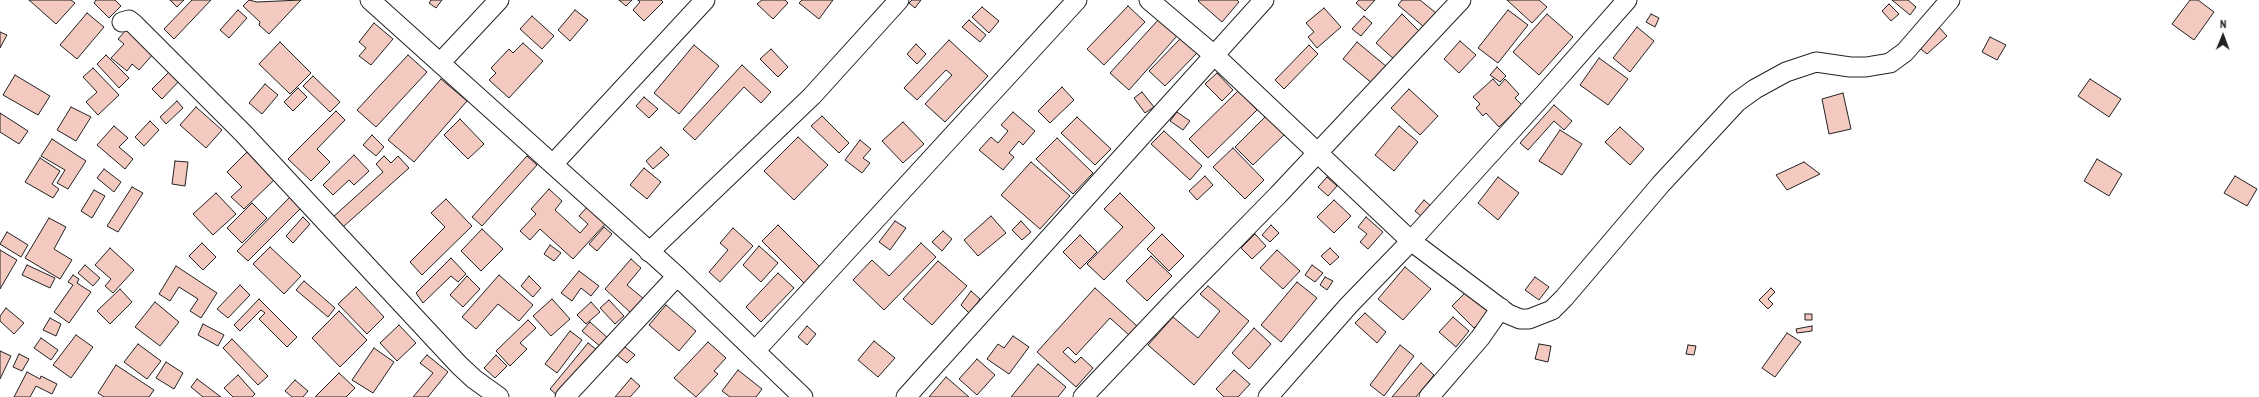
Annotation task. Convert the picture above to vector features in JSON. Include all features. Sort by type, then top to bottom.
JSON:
[{"type":"street","points":[[370,0],[554,163],[649,252],[677,276],[802,397]]},
{"type":"street","points":[[440,63],[499,0]]},
{"type":"street","points":[[554,163],[705,0]]},
{"type":"street","points":[[649,252],[812,96],[899,0]]},
{"type":"street","points":[[755,351],[1077,0]]},
{"type":"street","points":[[1149,0],[1214,55],[1411,241],[1508,314],[1520,319],[1539,316],[1552,310],[1666,179],[1737,102],[1755,89],[1786,72],[1816,62],[1850,68],[1890,63],[1905,52],[1950,0]]},
{"type":"street","points":[[906,397],[1264,0]]},
{"type":"street","points":[[1083,397],[1318,152],[1461,0]]},
{"type":"street","points":[[1268,397],[1349,305],[1411,241],[1627,0]]},
{"type":"street","points":[[122,22],[129,20],[134,24],[242,133],[459,365],[474,379],[499,397]]},
{"type":"street","points":[[565,397],[677,276]]},
{"type":"street","points":[[1429,397],[1480,338],[1501,308]]},
{"type":"building","points":[[29,0],[71,0],[75,3],[56,24]]},
{"type":"building","points":[[96,0],[115,0],[121,6],[109,18],[94,3]]},
{"type":"building","points":[[170,0],[184,0],[177,7]]},
{"type":"building","points":[[192,0],[211,0],[174,39],[164,29]]},
{"type":"building","points":[[249,0],[257,2],[301,0],[269,34],[259,25],[260,22],[243,6]]},
{"type":"building","points":[[431,0],[442,0],[436,8],[429,3]]},
{"type":"building","points":[[619,0],[632,0],[626,6]]},
{"type":"building","points":[[638,0],[661,0],[663,2],[644,21],[633,10],[640,2]]},
{"type":"building","points":[[762,0],[785,0],[788,3],[773,19],[757,4]]},
{"type":"building","points":[[802,0],[833,0],[819,19],[799,3]]},
{"type":"building","points":[[912,0],[921,0],[915,8],[909,3]]},
{"type":"building","points":[[1237,0],[1239,2],[1222,22],[1198,1]]},
{"type":"building","points":[[1359,0],[1375,0],[1365,11],[1356,3]]},
{"type":"building","points":[[1402,0],[1420,0],[1436,13],[1424,27],[1398,5]]},
{"type":"building","points":[[1507,0],[1539,0],[1547,7],[1532,23]]},
{"type":"building","points":[[1892,0],[1908,0],[1916,7],[1910,15]]},
{"type":"building","points":[[2190,0],[2198,0],[2214,12],[2194,40],[2172,24]]},
{"type":"building","points":[[1889,4],[1899,14],[1891,21],[1882,11]]},
{"type":"building","points":[[1128,6],[1145,22],[1104,65],[1087,49]]},
{"type":"building","points":[[982,7],[999,21],[989,33],[972,17]]},
{"type":"building","points":[[1324,8],[1341,27],[1317,48],[1308,37],[1314,32],[1306,23]]},
{"type":"building","points":[[238,10],[247,18],[229,38],[220,30]]},
{"type":"building","points":[[575,10],[588,20],[570,41],[558,30]]},
{"type":"building","points":[[1508,10],[1528,25],[1498,63],[1478,48]]},
{"type":"building","points":[[87,13],[104,27],[77,59],[60,45]]},
{"type":"building","points":[[1402,14],[1421,33],[1396,61],[1376,43]]},
{"type":"building","points":[[1547,14],[1573,37],[1539,75],[1513,52]]},
{"type":"building","points":[[1651,14],[1659,18],[1655,27],[1646,22]]},
{"type":"building","points":[[532,16],[554,36],[542,49],[520,29]]},
{"type":"building","points":[[1364,16],[1372,23],[1361,36],[1352,29]]},
{"type":"building","points":[[1159,19],[1177,36],[1129,90],[1110,73]]},
{"type":"building","points":[[969,20],[986,35],[980,42],[962,27]]},
{"type":"building","points":[[374,23],[393,39],[371,65],[359,56],[366,48],[359,42]]},
{"type":"building","points":[[1937,25],[1947,36],[1927,54],[1917,46]]},
{"type":"building","points":[[1637,27],[1654,41],[1630,72],[1613,58]]},
{"type":"building","points":[[127,29],[154,53],[139,70],[132,64],[127,71],[111,58],[124,44],[118,39]]},
{"type":"building","points":[[0,32],[7,35],[0,48]]},
{"type":"building","points":[[1990,37],[2006,45],[1997,60],[1982,52]]},
{"type":"building","points":[[1181,38],[1197,53],[1165,86],[1149,71]]},
{"type":"building","points":[[949,40],[988,76],[945,122],[925,104],[952,75],[946,70],[917,100],[904,88]]},
{"type":"building","points":[[1460,41],[1476,55],[1459,73],[1444,59]]},
{"type":"building","points":[[280,42],[311,73],[290,94],[259,64]]},
{"type":"building","points":[[1357,42],[1387,67],[1373,84],[1343,59]]},
{"type":"building","points":[[523,43],[543,61],[509,98],[489,80],[496,73],[491,68],[509,49],[513,53]]},
{"type":"building","points":[[916,44],[926,54],[917,64],[907,54]]},
{"type":"building","points":[[694,45],[719,66],[679,114],[654,93]]},
{"type":"building","points":[[1309,45],[1318,54],[1284,89],[1275,80]]},
{"type":"building","points":[[771,49],[788,67],[778,77],[760,59]]},
{"type":"building","points":[[106,55],[129,78],[119,88],[97,64]]},
{"type":"building","points":[[408,55],[427,72],[376,127],[357,110]]},
{"type":"building","points":[[1599,58],[1628,79],[1608,105],[1580,85]]},
{"type":"building","points":[[742,65],[771,92],[761,103],[744,87],[695,140],[683,129]]},
{"type":"building","points":[[1497,67],[1506,76],[1500,82],[1490,75]]},
{"type":"building","points":[[93,68],[119,95],[98,115],[86,102],[97,92],[83,77]]},
{"type":"building","points":[[170,71],[179,81],[162,99],[152,89]]},
{"type":"building","points":[[1217,73],[1233,90],[1222,101],[1205,84]]},
{"type":"building","points":[[15,75],[50,96],[38,115],[3,95]]},
{"type":"building","points":[[313,76],[340,102],[330,112],[303,86]]},
{"type":"building","points":[[441,79],[467,101],[414,162],[388,140]]},
{"type":"building","points":[[1493,79],[1499,86],[1505,79],[1519,94],[1515,98],[1522,105],[1499,127],[1486,113],[1483,116],[1476,108],[1480,104],[1473,97]]},
{"type":"building","points":[[2090,79],[2121,99],[2109,117],[2078,96]]},
{"type":"building","points":[[265,84],[278,95],[262,114],[249,103]]},
{"type":"building","points":[[1062,87],[1074,100],[1050,123],[1038,111]]},
{"type":"building","points":[[298,88],[307,97],[293,111],[284,102]]},
{"type":"building","points":[[1409,89],[1438,116],[1420,135],[1391,108]]},
{"type":"building","points":[[1238,91],[1257,110],[1208,158],[1189,139]]},
{"type":"building","points":[[1142,92],[1154,107],[1145,113],[1134,98]]},
{"type":"building","points":[[1843,93],[1851,129],[1829,134],[1822,99]]},
{"type":"building","points":[[644,97],[658,109],[649,118],[636,106]]},
{"type":"building","points":[[177,101],[183,108],[166,124],[160,117]]},
{"type":"building","points":[[1554,105],[1572,121],[1564,130],[1554,121],[1528,150],[1520,143]]},
{"type":"building","points":[[71,107],[91,117],[76,141],[57,130]]},
{"type":"building","points":[[196,107],[222,130],[206,148],[180,125]]},
{"type":"building","points":[[336,111],[345,120],[317,149],[330,162],[311,181],[288,159]]},
{"type":"building","points":[[1013,112],[1035,131],[1023,145],[1019,141],[1009,153],[1014,157],[1003,170],[979,150],[991,137],[998,143],[1008,131],[1001,125]]},
{"type":"building","points":[[1177,112],[1190,121],[1183,130],[1170,121]]},
{"type":"building","points":[[0,113],[28,131],[19,144],[0,132]]},
{"type":"building","points":[[1267,115],[1286,133],[1253,165],[1235,147]]},
{"type":"building","points":[[822,116],[849,143],[839,153],[811,126]]},
{"type":"building","points":[[1077,117],[1111,149],[1095,165],[1061,133]]},
{"type":"building","points":[[460,119],[484,144],[468,159],[444,135]]},
{"type":"building","points":[[150,121],[159,130],[144,146],[135,137]]},
{"type":"building","points":[[903,122],[924,144],[903,163],[882,141]]},
{"type":"building","points":[[114,126],[128,138],[119,147],[133,159],[125,169],[97,145]]},
{"type":"building","points":[[1399,126],[1418,142],[1394,171],[1375,155]]},
{"type":"building","points":[[1620,127],[1644,149],[1630,165],[1605,142]]},
{"type":"building","points":[[1560,130],[1582,144],[1562,175],[1539,161]]},
{"type":"building","points":[[1164,131],[1202,166],[1190,180],[1151,144]]},
{"type":"building","points":[[372,135],[384,147],[376,156],[363,145]]},
{"type":"building","points":[[798,137],[828,165],[794,200],[764,171]]},
{"type":"building","points":[[1057,138],[1093,173],[1073,194],[1036,159]]},
{"type":"building","points":[[52,139],[86,161],[68,189],[57,183],[65,170],[41,156]]},
{"type":"building","points":[[860,140],[871,149],[863,158],[870,163],[862,173],[845,160]]},
{"type":"building","points":[[661,147],[669,155],[653,169],[646,161]]},
{"type":"building","points":[[1233,148],[1264,180],[1245,199],[1213,167]]},
{"type":"building","points":[[247,152],[274,180],[244,209],[231,197],[242,187],[227,172]]},
{"type":"building","points":[[354,155],[369,171],[354,185],[349,180],[333,195],[323,185]]},
{"type":"building","points":[[384,156],[391,163],[398,156],[409,168],[343,227],[333,217],[383,172],[376,164]]},
{"type":"building","points":[[527,156],[537,165],[482,226],[472,217]]},
{"type":"building","points":[[40,158],[60,171],[52,184],[59,189],[53,198],[25,182]]},
{"type":"building","points":[[2097,159],[2122,174],[2109,196],[2084,181]]},
{"type":"building","points":[[175,161],[188,162],[185,186],[172,184]]},
{"type":"building","points":[[1031,162],[1070,196],[1040,229],[1001,195]]},
{"type":"building","points":[[1804,162],[1820,174],[1787,190],[1776,175]]},
{"type":"building","points":[[644,168],[661,182],[647,199],[630,185]]},
{"type":"building","points":[[104,169],[121,182],[114,192],[97,178]]},
{"type":"building","points":[[1205,176],[1213,185],[1197,200],[1189,191]]},
{"type":"building","points":[[2235,176],[2257,189],[2247,206],[2224,193]]},
{"type":"building","points":[[1327,177],[1337,186],[1328,196],[1318,187]]},
{"type":"building","points":[[1498,177],[1519,193],[1498,220],[1478,203]]},
{"type":"building","points":[[132,187],[143,193],[118,232],[107,226]]},
{"type":"building","points":[[549,189],[562,201],[555,210],[580,233],[588,224],[579,216],[588,206],[606,223],[573,259],[540,229],[530,240],[520,231],[536,214],[531,209]]},
{"type":"building","points":[[94,190],[105,196],[92,218],[81,211]]},
{"type":"building","points":[[216,193],[236,214],[213,235],[193,214]]},
{"type":"building","points":[[1120,193],[1155,228],[1104,280],[1087,264],[1123,227],[1104,209]]},
{"type":"building","points":[[290,197],[301,208],[248,261],[237,251]]},
{"type":"building","points":[[446,199],[472,226],[422,275],[410,262],[445,227],[431,213]]},
{"type":"building","points":[[1334,200],[1351,216],[1334,233],[1317,217]]},
{"type":"building","points":[[1424,200],[1432,207],[1422,217],[1415,211]]},
{"type":"building","points":[[252,203],[267,218],[242,243],[227,228]]},
{"type":"building","points":[[991,216],[1006,233],[978,256],[964,240]]},
{"type":"building","points":[[303,217],[310,224],[293,243],[286,236]]},
{"type":"building","points":[[1366,217],[1383,232],[1368,249],[1360,242],[1367,234],[1358,227]]},
{"type":"building","points":[[49,218],[66,227],[54,249],[72,260],[60,279],[25,258]]},
{"type":"building","points":[[895,221],[906,228],[890,250],[879,242]]},
{"type":"building","points":[[1021,221],[1031,232],[1022,240],[1012,230]]},
{"type":"building","points":[[778,225],[820,267],[804,283],[762,241]]},
{"type":"building","points":[[1271,225],[1279,233],[1270,242],[1262,235]]},
{"type":"building","points":[[604,227],[612,234],[597,251],[589,244]]},
{"type":"building","points":[[733,228],[753,246],[720,282],[709,272],[728,250],[720,243]]},
{"type":"building","points":[[482,229],[503,249],[481,271],[461,251]]},
{"type":"building","points":[[943,231],[952,239],[942,251],[932,242]]},
{"type":"building","points":[[7,232],[28,245],[21,257],[0,244]]},
{"type":"building","points":[[1162,234],[1184,256],[1169,271],[1147,249]]},
{"type":"building","points":[[1255,234],[1266,246],[1252,259],[1241,248]]},
{"type":"building","points":[[1080,235],[1097,252],[1080,269],[1063,252]]},
{"type":"building","points":[[202,243],[216,257],[203,270],[189,256]]},
{"type":"building","points":[[921,243],[936,257],[884,310],[853,280],[872,260],[889,276]]},
{"type":"building","points":[[550,245],[561,253],[554,261],[544,254]]},
{"type":"building","points":[[759,246],[778,263],[761,282],[743,265]]},
{"type":"building","points":[[270,247],[301,276],[284,294],[253,264]]},
{"type":"building","points":[[110,248],[134,270],[113,293],[105,286],[111,279],[95,265]]},
{"type":"building","points":[[1330,248],[1339,257],[1330,265],[1321,256]]},
{"type":"building","points":[[0,250],[17,260],[0,289]]},
{"type":"building","points":[[1277,250],[1300,271],[1283,289],[1260,268]]},
{"type":"building","points":[[1151,256],[1172,276],[1147,301],[1126,281]]},
{"type":"building","points":[[451,258],[466,274],[458,282],[451,276],[423,303],[416,293]]},
{"type":"building","points":[[631,259],[641,268],[627,285],[644,299],[631,313],[605,289]]},
{"type":"building","points":[[938,261],[967,286],[932,325],[903,299]]},
{"type":"building","points":[[27,265],[55,278],[50,288],[22,275]]},
{"type":"building","points":[[85,265],[100,278],[93,286],[78,273]]},
{"type":"building","points":[[1312,265],[1323,273],[1315,282],[1305,275]]},
{"type":"building","points":[[176,266],[217,293],[201,318],[190,311],[198,299],[179,287],[170,301],[159,294]]},
{"type":"building","points":[[1405,267],[1431,289],[1403,320],[1378,299]]},
{"type":"building","points":[[579,271],[599,286],[591,296],[581,288],[572,301],[561,293]]},
{"type":"building","points":[[778,273],[794,288],[761,322],[746,307]]},
{"type":"building","points":[[73,275],[79,279],[77,283],[91,292],[69,323],[54,312],[73,285],[68,282]]},
{"type":"building","points":[[499,275],[533,305],[519,321],[498,304],[476,329],[462,317]]},
{"type":"building","points":[[467,276],[480,289],[463,307],[450,295]]},
{"type":"building","points":[[529,276],[541,288],[533,297],[521,286]]},
{"type":"building","points":[[1325,277],[1333,281],[1327,290],[1320,285]]},
{"type":"building","points":[[1535,277],[1549,287],[1539,300],[1525,290]]},
{"type":"building","points":[[304,281],[335,308],[328,317],[296,290]]},
{"type":"building","points":[[1297,282],[1317,298],[1281,342],[1261,325]]},
{"type":"building","points":[[240,285],[250,295],[228,318],[217,309]]},
{"type":"building","points":[[1208,286],[1249,321],[1194,385],[1148,345],[1173,317],[1198,338],[1220,311],[1200,294]]},
{"type":"building","points":[[356,287],[384,317],[367,334],[338,304]]},
{"type":"building","points":[[1095,288],[1137,326],[1129,335],[1110,318],[1076,355],[1068,347],[1063,352],[1075,363],[1081,357],[1093,368],[1076,387],[1037,352]]},
{"type":"building","points":[[1771,288],[1775,292],[1768,299],[1773,304],[1768,309],[1759,300]]},
{"type":"building","points":[[120,289],[132,302],[110,324],[97,311]]},
{"type":"building","points":[[1468,290],[1490,312],[1474,328],[1452,306]]},
{"type":"building","points":[[971,291],[980,299],[970,314],[961,305]]},
{"type":"building","points":[[259,299],[297,337],[287,347],[259,319],[265,313],[261,310],[240,331],[234,325]]},
{"type":"building","points":[[552,299],[570,319],[551,336],[533,316]]},
{"type":"building","points":[[609,300],[624,316],[615,324],[600,308]]},
{"type":"building","points":[[155,302],[179,322],[160,346],[135,327]]},
{"type":"building","points":[[591,302],[600,312],[586,324],[577,315]]},
{"type":"building","points":[[666,305],[696,331],[679,351],[649,325]]},
{"type":"building","points":[[6,308],[24,323],[14,334],[0,321],[0,316]]},
{"type":"building","points":[[339,311],[367,340],[340,367],[312,338]]},
{"type":"building","points":[[1365,313],[1386,332],[1377,343],[1355,323]]},
{"type":"building","points":[[1805,314],[1812,314],[1812,320],[1805,320]]},
{"type":"building","points":[[1453,317],[1469,331],[1456,347],[1439,332]]},
{"type":"building","points":[[50,318],[61,324],[56,336],[43,330]]},
{"type":"building","points":[[528,320],[536,328],[520,343],[527,349],[510,366],[496,351]]},
{"type":"building","points":[[590,322],[610,340],[602,348],[582,331]]},
{"type":"building","points":[[203,324],[224,335],[218,346],[198,335]]},
{"type":"building","points":[[399,325],[416,343],[397,361],[380,343]]},
{"type":"building","points":[[807,326],[816,334],[807,345],[798,337]]},
{"type":"building","points":[[1812,326],[1812,331],[1797,333],[1796,329]]},
{"type":"building","points":[[1254,328],[1271,344],[1249,369],[1232,353]]},
{"type":"building","points":[[570,331],[582,340],[557,373],[545,364]]},
{"type":"building","points":[[1787,333],[1801,342],[1775,377],[1762,368]]},
{"type":"building","points":[[76,335],[93,347],[71,378],[53,365]]},
{"type":"building","points":[[1013,336],[1029,347],[1009,374],[987,359],[998,344],[1004,348]]},
{"type":"building","points":[[41,338],[58,350],[51,360],[34,348]]},
{"type":"building","points":[[232,339],[268,376],[258,385],[223,348]]},
{"type":"building","points":[[874,341],[895,358],[878,377],[858,360]]},
{"type":"building","points":[[708,342],[726,358],[714,371],[718,374],[696,397],[674,378]]},
{"type":"building","points":[[588,343],[597,350],[559,397],[550,389]]},
{"type":"building","points":[[138,344],[161,361],[147,379],[124,362]]},
{"type":"building","points":[[1539,344],[1551,346],[1548,362],[1535,359]]},
{"type":"building","points":[[1400,345],[1414,356],[1384,396],[1370,385]]},
{"type":"building","points":[[1688,345],[1696,346],[1694,355],[1686,354]]},
{"type":"building","points":[[625,347],[635,355],[627,363],[617,355]]},
{"type":"building","points":[[374,348],[394,362],[373,393],[352,380]]},
{"type":"building","points":[[0,351],[11,356],[0,379]]},
{"type":"building","points":[[19,354],[29,359],[22,371],[13,367]]},
{"type":"building","points":[[427,355],[448,372],[428,397],[413,397],[433,373],[420,363]]},
{"type":"building","points":[[496,355],[507,366],[495,378],[484,368]]},
{"type":"building","points":[[977,359],[995,375],[977,395],[959,379]]},
{"type":"building","points":[[166,362],[183,373],[174,389],[156,378]]},
{"type":"building","points":[[1421,363],[1434,375],[1416,397],[1392,397]]},
{"type":"building","points":[[1038,364],[1066,387],[1058,397],[1011,397]]},
{"type":"building","points":[[116,365],[154,390],[149,397],[104,397],[98,393]]},
{"type":"building","points":[[738,370],[762,389],[756,397],[730,397],[722,391]]},
{"type":"building","points":[[1234,370],[1250,384],[1238,397],[1224,397],[1216,389]]},
{"type":"building","points":[[27,372],[40,379],[41,376],[57,384],[52,394],[36,386],[30,397],[14,397]]},
{"type":"building","points":[[339,373],[355,388],[346,397],[315,397]]},
{"type":"building","points":[[238,375],[255,394],[252,397],[233,397],[224,388]]},
{"type":"building","points":[[946,377],[969,397],[929,397]]},
{"type":"building","points":[[631,378],[640,386],[630,397],[615,397]]},
{"type":"building","points":[[197,379],[221,397],[203,397],[191,387]]},
{"type":"building","points":[[295,380],[308,391],[303,397],[292,397],[285,391]]}]
